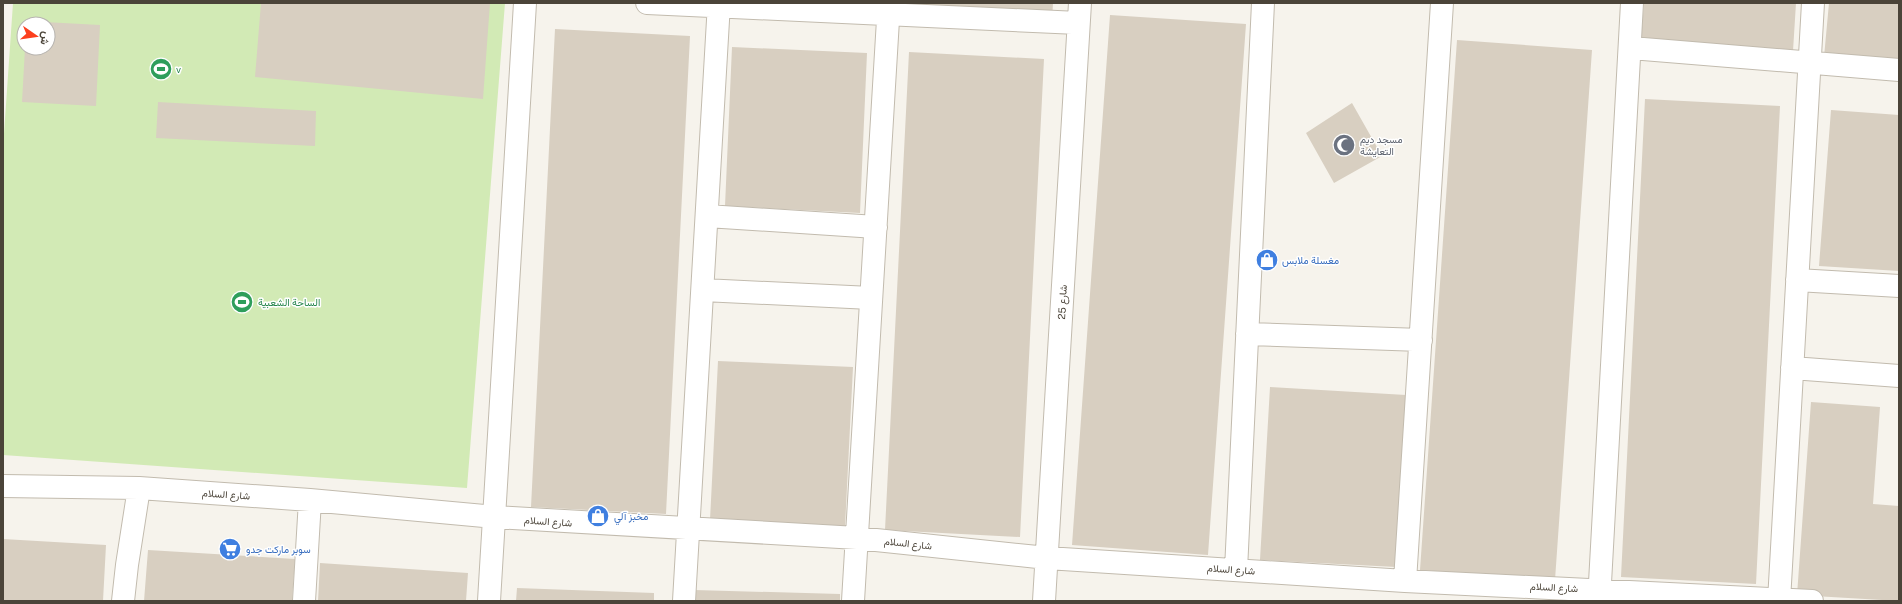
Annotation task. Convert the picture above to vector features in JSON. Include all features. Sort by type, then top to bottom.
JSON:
[{"type":"street","points":[[489,601],[525,3]]},
{"type":"street","points":[[647,3],[1079,13]]},
{"type":"street","points":[[1236,570],[1263,3]]},
{"type":"street","points":[[1405,581],[1442,3]]},
{"type":"street","points":[[1599,595],[1631,48],[1632,3]]},
{"type":"street","points":[[1779,600],[1813,3]]},
{"type":"street","points":[[684,601],[719,5]]},
{"type":"street","points":[[853,601],[889,9]]},
{"type":"street","name":"شارع 25","points":[[1044,601],[1079,13]]},
{"type":"street","points":[[1631,48],[1809,64],[1899,70]]},
{"type":"street","points":[[707,216],[876,227]]},
{"type":"street","points":[[1797,280],[1899,286]]},
{"type":"street","points":[[703,290],[872,298]]},
{"type":"street","points":[[1247,334],[1421,340]]},
{"type":"street","points":[[1792,368],[1899,376]]},
{"type":"street","name":"شارع السلام","points":[[3,486],[139,488],[310,500],[495,517],[857,538],[1047,558],[1599,595],[1812,601]]},
{"type":"street","points":[[123,601],[139,488]]},
{"type":"street","points":[[304,601],[310,500]]},
{"type":"green space","name":"الساحة الشعبية","points":[[13,3],[505,3],[467,488],[3,455],[3,148]]},
{"type":"building","points":[[261,3],[490,3],[483,99],[255,77]]},
{"type":"building","points":[[900,3],[1053,3],[1052,21],[900,10]]},
{"type":"building","points":[[1644,3],[1796,3],[1793,51],[1641,40]]},
{"type":"building","points":[[1829,3],[1899,3],[1899,64],[1824,57]]},
{"type":"building","points":[[1110,15],[1246,24],[1208,555],[1072,545]]},
{"type":"building","points":[[56,23],[100,25],[96,106],[22,102],[25,56],[56,56]]},
{"type":"building","points":[[555,29],[690,36],[666,514],[531,507]]},
{"type":"building","points":[[1457,40],[1592,50],[1555,580],[1420,570]]},
{"type":"building","points":[[732,47],[867,53],[860,213],[725,206]]},
{"type":"building","points":[[909,52],[1044,59],[1020,537],[885,530]]},
{"type":"building","points":[[1645,99],[1780,106],[1756,584],[1621,577]]},
{"type":"building","points":[[158,102],[316,111],[315,146],[156,138]]},
{"type":"building","name":"مسجد ديم التعايشة","points":[[1352,103],[1382,156],[1334,183],[1306,133]]},
{"type":"building","points":[[1831,110],[1899,115],[1899,271],[1819,266]]},
{"type":"building","points":[[718,361],[853,367],[845,527],[710,520]]},
{"type":"building","points":[[1270,387],[1406,395],[1396,567],[1260,560]]},
{"type":"building","points":[[1811,402],[1880,407],[1873,504],[1899,506],[1899,601],[1797,595]]},
{"type":"building","points":[[3,539],[106,545],[103,601],[3,601]]},
{"type":"building","points":[[148,550],[295,559],[292,601],[144,601]]},
{"type":"building","points":[[320,563],[468,573],[466,601],[318,601]]},
{"type":"building","points":[[517,588],[654,593],[654,601],[516,601]]},
{"type":"building","points":[[694,590],[840,594],[840,601],[694,601]]},
{"type":"place","name":"v","points":[[161,69]]},
{"type":"place","name":"مسجد ديم التعايشة","points":[[1344,145]]},
{"type":"place","name":"مغسلة ملابس","points":[[1267,260]]},
{"type":"place","name":"الساحة الشعبية","points":[[242,302]]},
{"type":"place","name":"مخبز آلي","points":[[598,516]]},
{"type":"place","name":"سوبر ماركت جدو","points":[[230,549]]}]
